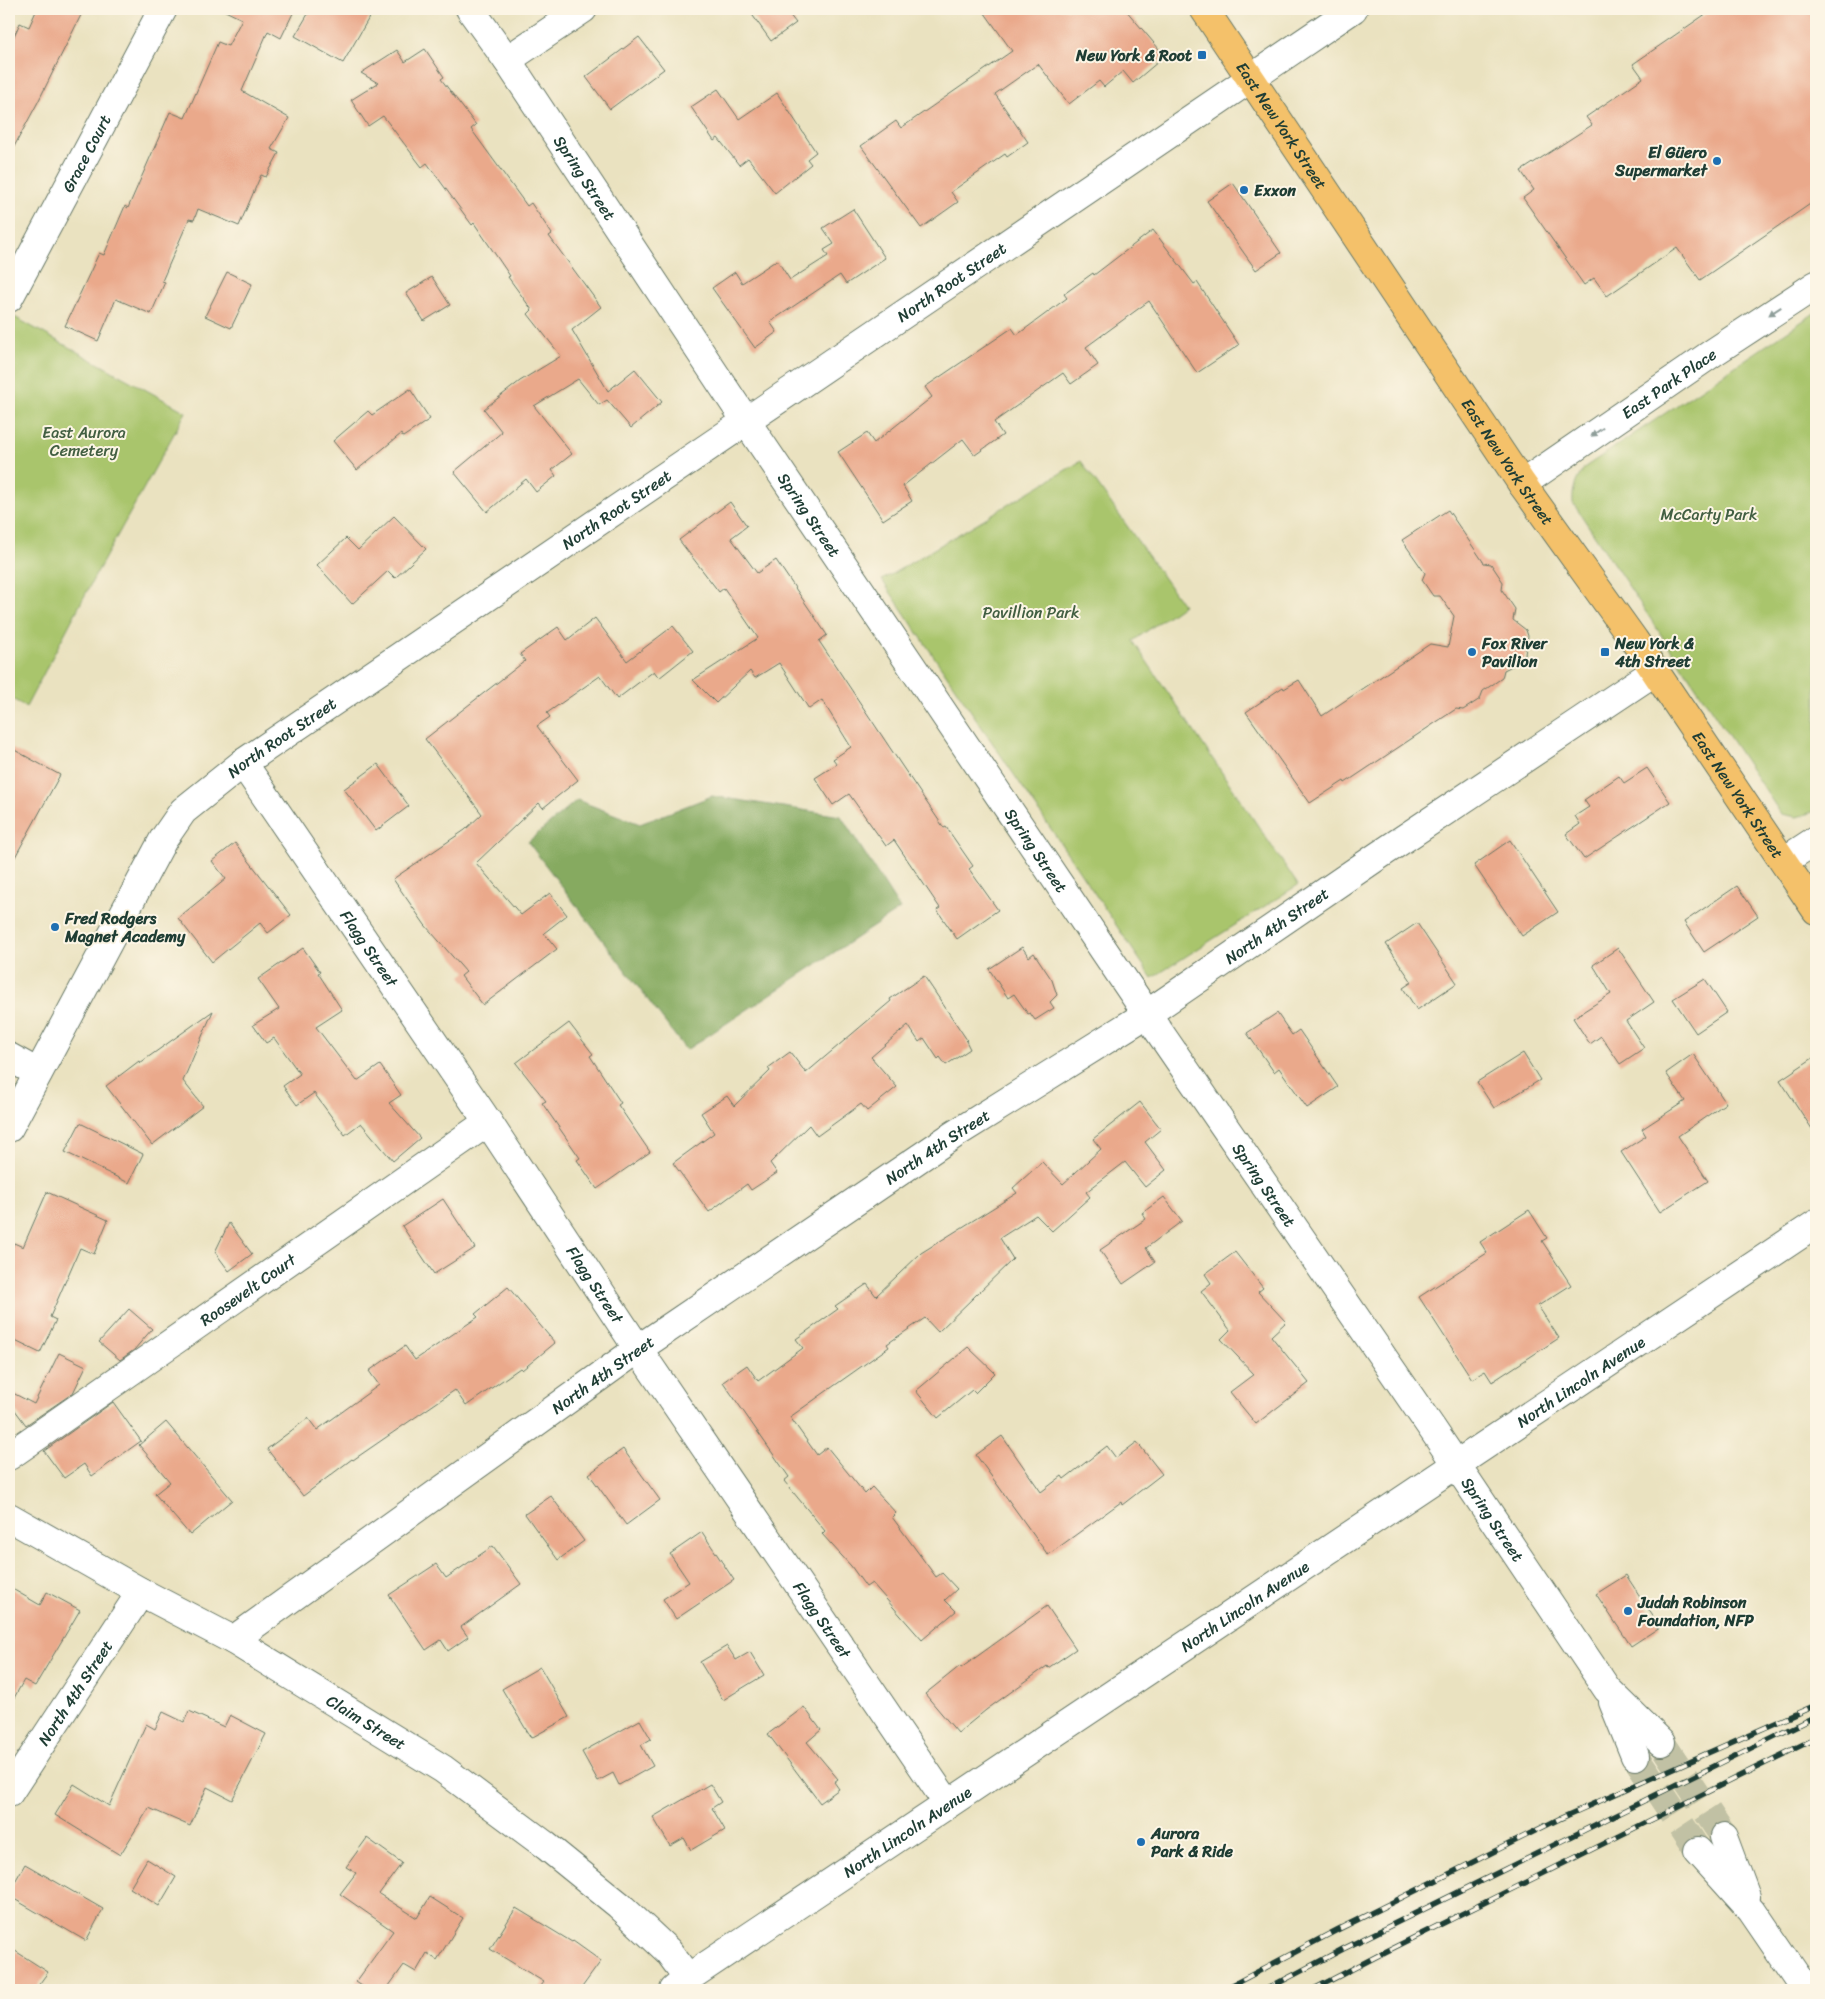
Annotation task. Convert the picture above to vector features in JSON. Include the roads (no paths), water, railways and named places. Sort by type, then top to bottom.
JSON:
[{"type":"main road","name":"East New York Street","points":[[1204,9],[1522,484],[1629,632],[1654,672],[1816,910]]},
{"type":"street","name":"Grace Court","points":[[9,298],[163,9]]},
{"type":"street","name":"Spring Street","points":[[470,9],[507,60],[746,421],[1147,1014],[1457,1466],[1607,1689],[1635,1756]]},
{"type":"street","points":[[507,60],[583,9]]},
{"type":"street","name":"North Root Street","points":[[9,1128],[163,840],[183,811],[243,763],[1353,9]]},
{"type":"street","name":"East Park Place","points":[[1522,484],[1714,352],[1816,285]]},
{"type":"street","name":"North 4th Street","points":[[233,1640],[638,1349],[955,1134],[1147,1014],[1378,856],[1654,672]]},
{"type":"street","name":"Flagg Street","points":[[243,763],[488,1122],[638,1349],[948,1804]]},
{"type":"street","points":[[1784,861],[1816,840]]},
{"type":"street","points":[[9,1057],[38,1073]]},
{"type":"street","name":"Roosevelt Court","points":[[9,1456],[488,1122]]},
{"type":"street","name":"North Lincoln Avenue","points":[[681,1984],[1816,1224]]},
{"type":"street","name":"Claim Street","points":[[9,1517],[141,1592],[233,1640],[444,1769],[545,1845],[619,1906],[668,1951],[681,1984]]},
{"type":"street","name":"North 4th Street","points":[[9,1793],[141,1592]]},
{"type":"street","name":"Spring Street","points":[[1607,1689],[1661,1742]]},
{"type":"street","points":[[1724,1837],[1752,1911]]},
{"type":"street","points":[[1698,1851],[1752,1911],[1806,1990]]},
{"type":"tunnel","points":[[1661,1742],[1724,1837]]},
{"type":"tunnel","points":[[1635,1756],[1698,1851]]},
{"type":"railway","points":[[1223,1990],[1337,1930],[1559,1819],[1816,1705]]},
{"type":"railway","points":[[1265,1990],[1343,1949],[1816,1716]]},
{"type":"railway","points":[[1312,1990],[1816,1738]]},
{"type":"place","name":"New York & Root","points":[[1202,55]]},
{"type":"place","name":"El Güero Supermarket","points":[[1717,161]]},
{"type":"place","name":"Exxon","points":[[1244,190]]},
{"type":"place","name":"Fox River Pavilion","points":[[1472,652]]},
{"type":"place","name":"New York & 4th Street","points":[[1605,652]]},
{"type":"place","name":"Fred Rodgers Magnet Academy","points":[[55,927]]},
{"type":"place","name":"Judah Robinson Foundation, NFP","points":[[1628,1611]]},
{"type":"place","name":"Aurora Park & Ride","points":[[1141,1842]]},
{"type":"park label","name":"East Aurora Cemetery","points":[[84,441]]},
{"type":"park label","name":"McCarty Park","points":[[1709,514]]},
{"type":"park label","name":"Pavillion Park","points":[[1031,612]]}]
